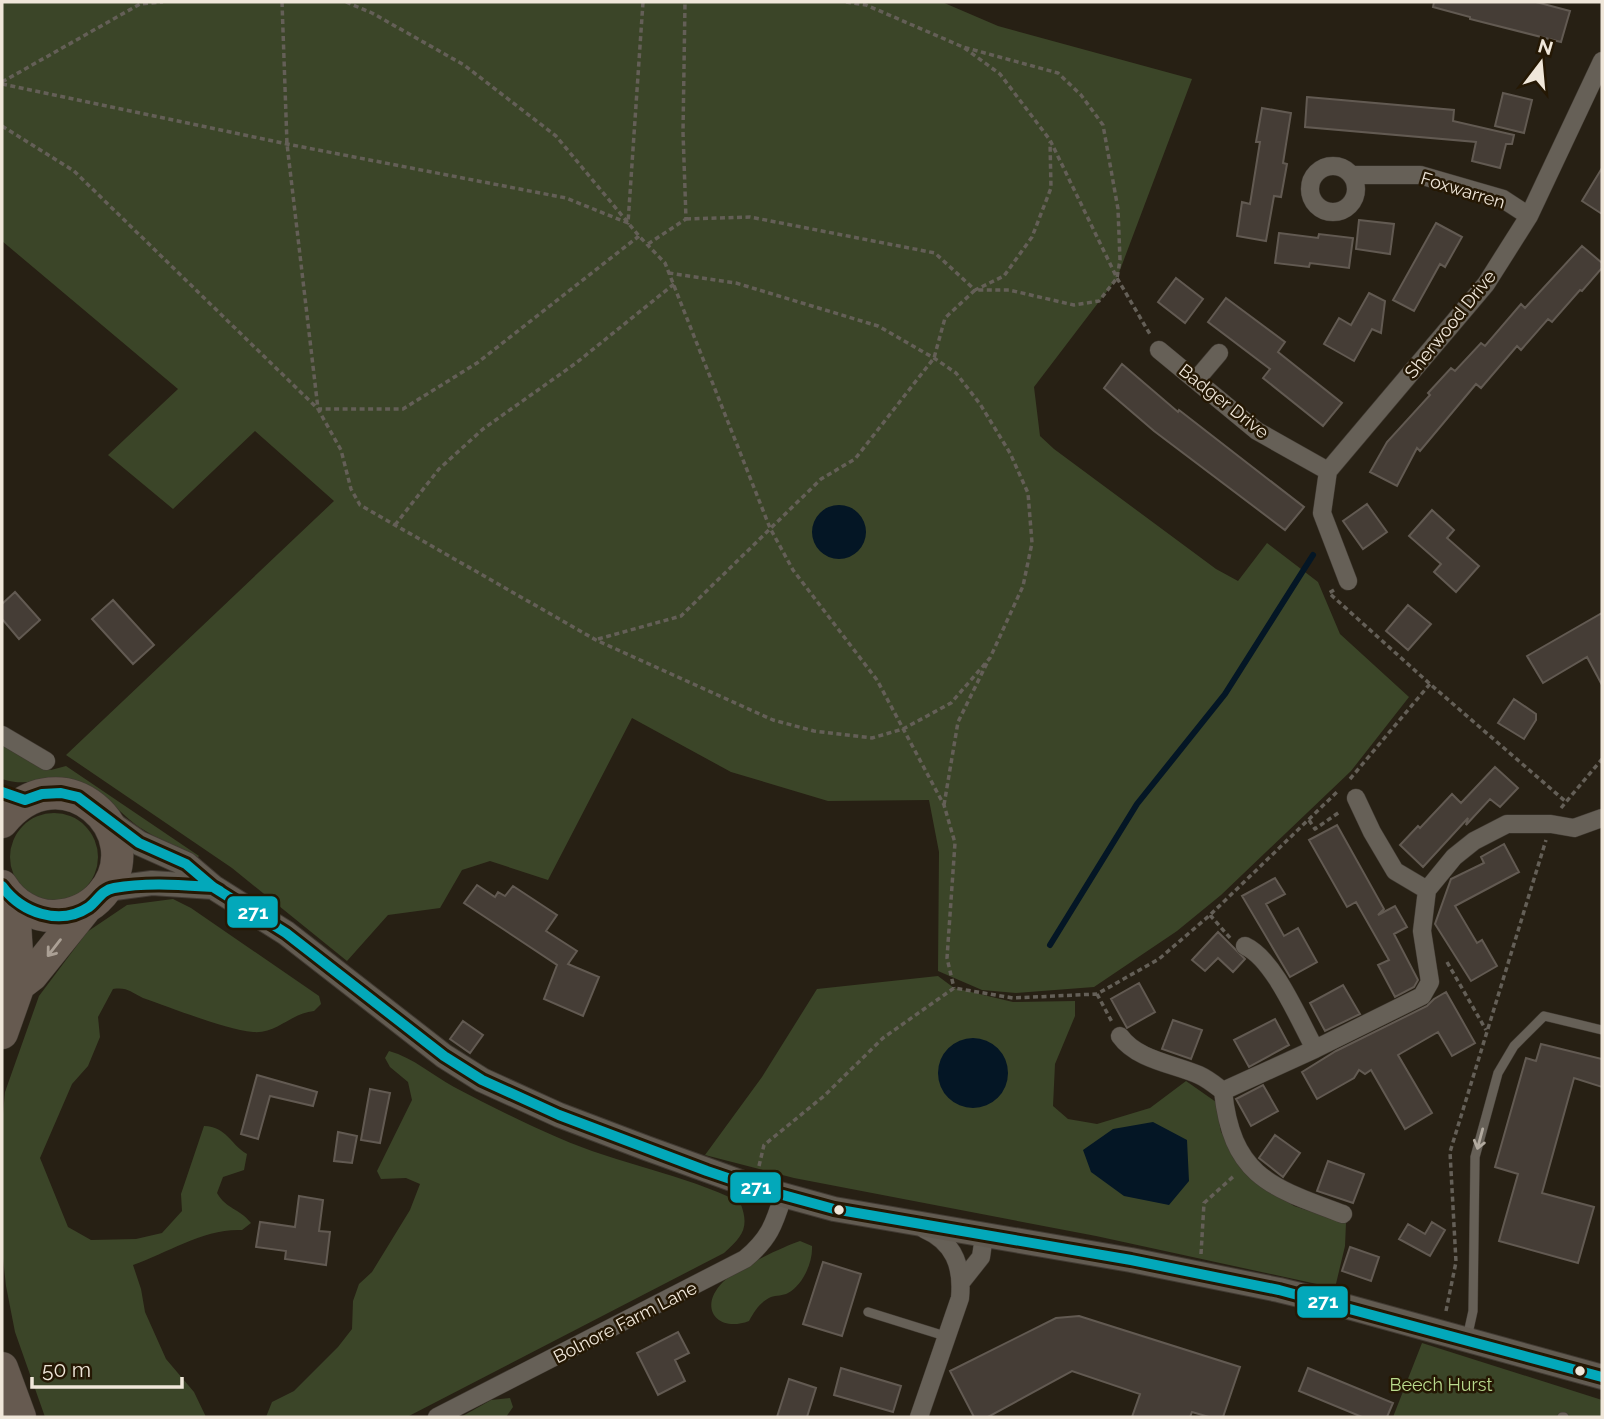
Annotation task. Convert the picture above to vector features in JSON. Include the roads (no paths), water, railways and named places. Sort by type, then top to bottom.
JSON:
[{"type":"highway","points":[[2,822],[12,810],[13,796],[61,793],[78,797],[94,807],[106,820],[114,836],[117,854],[114,872],[97,898],[32,975],[19,985]]},
{"type":"highway","points":[[4,889],[18,905],[43,915],[70,915],[97,898]]},
{"type":"highway","points":[[2,1033],[19,985],[15,922],[4,889]]},
{"type":"highway","points":[[2,1368],[20,1417]]},
{"type":"main road","points":[[106,820],[139,843],[186,864],[213,887],[286,933],[434,1048],[482,1080],[559,1115],[754,1187],[834,1209],[1131,1260],[1279,1290],[1602,1377]]},
{"type":"main road","points":[[97,898],[152,883],[213,887]]},
{"type":"street","name":"Sherwood Drive","points":[[1328,471],[1486,284],[1529,216],[1602,61]]},
{"type":"street","name":"Foxwarren","points":[[1351,175],[1420,175],[1503,199],[1529,216]]},
{"type":"street","name":"Badger Drive","points":[[1159,350],[1257,431],[1328,471]]},
{"type":"street","points":[[1196,380],[1219,354]]},
{"type":"street","points":[[1328,471],[1322,513],[1348,581]]},
{"type":"street","points":[[2,735],[46,761]]},
{"type":"street","points":[[1356,799],[1395,871],[1427,890]]},
{"type":"street","points":[[1223,1091],[1422,996],[1430,982],[1422,931],[1427,890],[1454,857],[1475,841],[1507,824],[1551,824],[1574,828],[1602,818]]},
{"type":"street","points":[[1245,946],[1257,951],[1273,972],[1315,1049]]},
{"type":"street","points":[[1120,1036],[1126,1044],[1152,1058],[1202,1076],[1223,1091],[1225,1114],[1233,1140],[1247,1165],[1294,1196],[1343,1214]]},
{"type":"street","name":"Bolnore Farm Lane","points":[[437,1417],[745,1259],[768,1235],[783,1196]]},
{"type":"street","points":[[908,1222],[944,1240],[950,1247],[962,1281],[960,1298],[919,1417]]},
{"type":"street","points":[[962,1281],[981,1258],[984,1236]]},
{"type":"lane","points":[[1466,1339],[1473,1311],[1475,1157],[1498,1073],[1514,1046],[1544,1016],[1602,1030]]},
{"type":"lane","points":[[868,1312],[946,1336]]},
{"type":"water","points":[[839,505],[858,513],[866,532],[858,551],[839,559],[820,551],[812,532],[820,513]]},
{"type":"water","points":[[973,1038],[998,1048],[1008,1073],[998,1098],[973,1108],[948,1098],[938,1073],[948,1048]]},
{"type":"water","points":[[1153,1122],[1187,1140],[1189,1181],[1169,1205],[1124,1196],[1091,1172],[1083,1150],[1113,1129]]},
{"type":"waterway","points":[[1050,945],[1137,804],[1225,694],[1313,555]]},
{"type":"park label","name":"Beech Hurst","points":[[1441,1384]]}]
